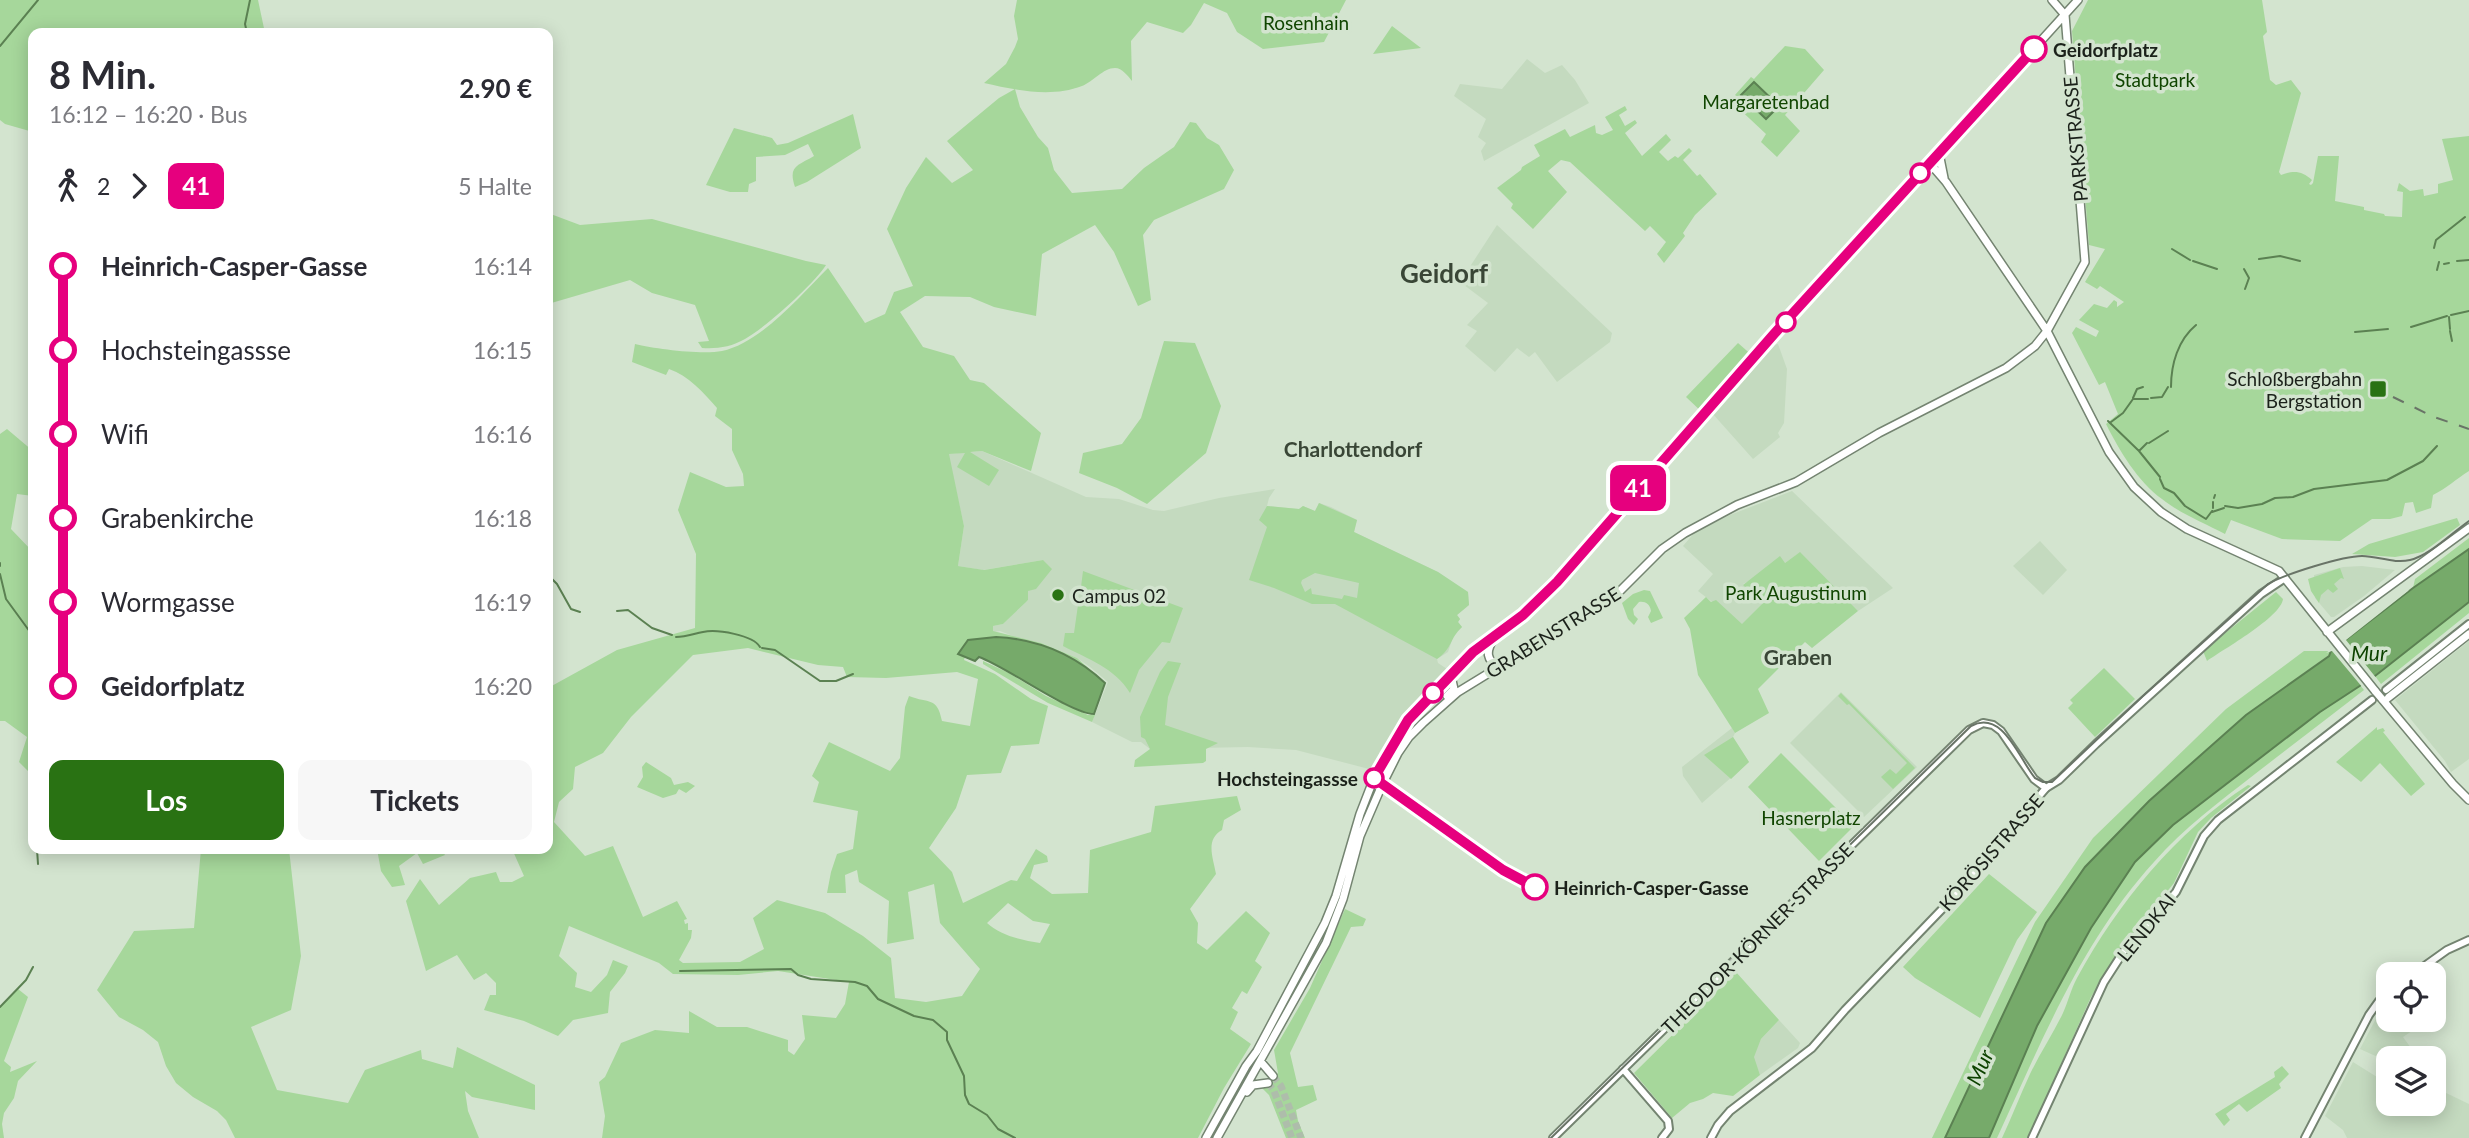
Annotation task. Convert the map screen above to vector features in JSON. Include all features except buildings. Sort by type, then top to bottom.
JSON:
[{"type":"main road","points":[[2052,0],[2065,15]]},
{"type":"main road","points":[[1206,1138],[1255,1054],[1325,923],[1374,778],[1408,720],[1473,652],[1537,603],[1557,582],[1931,160],[2078,0]]},
{"type":"main road","name":"PARKSTRASSE","points":[[2065,15],[2085,262]]},
{"type":"main road","points":[[1944,147],[1940,164],[1946,182]]},
{"type":"main road","points":[[1931,160],[1933,167],[1946,182],[2047,331],[2109,452],[2139,492],[2161,512],[2187,529],[2272,567],[2285,578],[2383,700],[2469,800]]},
{"type":"main road","name":"GRABENSTRASSE","points":[[1217,1138],[1330,934],[1343,899],[1360,836],[1398,753],[1409,737],[1458,692],[1615,595],[1662,549],[1685,533],[1737,505],[1796,482],[1880,433],[2006,368],[2035,346],[2047,331],[2085,262]]},
{"type":"main road","points":[[2327,632],[2469,528]]},
{"type":"main road","name":"KÖRÖSISTRASSE","points":[[1711,1138],[1730,1111],[1812,1048],[1947,904],[2046,788],[2059,780],[2262,594],[2285,578]]},
{"type":"main road","points":[[2386,690],[2469,624]]},
{"type":"main road","points":[[2383,700],[2469,634]]},
{"type":"main road","points":[[1495,637],[1487,652],[1492,663],[1499,666]]},
{"type":"main road","points":[[1430,717],[1434,708],[1454,690],[1451,676]]},
{"type":"main road","name":"LENDKAI","points":[[2032,1138],[2104,982],[2124,951],[2175,892],[2204,835],[2218,820],[2372,700]]},
{"type":"main road","name":"THEODOR-KÖRNER-STRASSE","points":[[1553,1138],[1969,730],[1983,723],[1997,728],[2034,779],[2046,788]]},
{"type":"main road","points":[[2430,962],[2467,939]]},
{"type":"main road","points":[[2305,1138],[2376,1005]]},
{"type":"main road","points":[[1239,1101],[1253,1084],[1268,1083],[1257,1066],[1255,1054]]},
{"type":"main road","points":[[1246,1066],[1257,1066],[1273,1076]]},
{"type":"main road","points":[[1623,1069],[1668,1121],[1670,1126],[1662,1138]]},
{"type":"shaded area","points":[[1527,59],[1545,73],[1562,65],[1589,103],[1484,161],[1481,151],[1486,143],[1478,137],[1486,119],[1454,96],[1460,84],[1502,89]]},
{"type":"shaded area","points":[[1497,225],[1612,333],[1610,342],[1557,382],[1535,352],[1529,357],[1517,348],[1495,372],[1465,346],[1477,331],[1467,325],[1488,303],[1460,282]]},
{"type":"shaded area","points":[[1778,344],[1787,369],[1784,423],[1778,433],[1780,437],[1753,459],[1712,413],[1773,345]]},
{"type":"shaded area","points":[[982,451],[1086,497],[1119,499],[1153,510],[1164,511],[1275,489],[1267,506],[1299,509],[1303,506],[1315,511],[1319,503],[1331,507],[1357,520],[1354,532],[1438,572],[1468,592],[1469,605],[1457,615],[1462,627],[1453,637],[1448,652],[1437,659],[1438,663],[1447,669],[1399,723],[1380,751],[1373,770],[1296,750],[1248,747],[1150,749],[1141,742],[1132,742],[1092,722],[1108,682],[1090,667],[1077,658],[1041,643],[1023,640],[1000,631],[993,632],[993,626],[1003,624],[1028,600],[1028,591],[1043,560],[983,570],[958,566],[964,526],[948,454]]},
{"type":"shaded area","points":[[1792,491],[1893,588],[1858,611],[1799,553],[1743,584],[1763,603],[1742,625],[1698,591],[1713,574],[1683,546],[1695,532]]},
{"type":"shaded area","points":[[2040,541],[2067,570],[2043,595],[2013,566]]},
{"type":"shaded area","points":[[2343,567],[2395,570],[2364,596],[2331,617],[2315,598],[2314,575]]},
{"type":"shaded area","points":[[2469,641],[2469,759],[2451,772],[2395,700]]},
{"type":"shaded area","points":[[1841,692],[1917,767],[1864,817],[1790,743]]},
{"type":"shaded area","points":[[1732,728],[1735,733],[1733,737],[1749,762],[1702,803],[1683,776],[1682,767]]},
{"type":"shaded area","points":[[2376,1019],[2376,1032],[2410,1032],[2403,1037],[2410,1046],[2376,1046],[2376,1056],[2360,1049]]},
{"type":"shaded area","points":[[1779,1020],[1800,1043],[1798,1048],[1760,1075],[1753,1057],[1761,1039]]},
{"type":"shaded area","points":[[2353,1062],[2376,1076],[2376,1116],[2446,1116],[2446,1093],[2469,1104],[2469,1138],[2347,1138],[2343,1130],[2325,1116]]},
{"type":"green space","points":[[0,0],[258,0],[264,28],[28,28],[28,131],[0,120]]},
{"type":"green space","name":"Rosenhain","points":[[1017,0],[1346,0],[1324,42],[1263,49],[1237,32],[1227,13],[1204,3],[1183,33],[1147,22],[1131,41],[1132,81],[1115,68],[1106,70],[1082,86],[1046,92],[984,83],[1006,64],[1015,47],[1018,39],[1014,16]]},
{"type":"green space","name":"Stadtpark","points":[[2088,0],[2262,0],[2267,32],[2263,36],[2270,80],[2276,85],[2291,80],[2301,93],[2279,172],[2281,175],[2301,173],[2312,180],[2309,184],[2311,185],[2318,156],[2339,156],[2335,201],[2364,207],[2364,210],[2385,216],[2402,217],[2403,192],[2397,191],[2399,183],[2410,191],[2423,189],[2424,196],[2438,193],[2438,184],[2453,180],[2442,139],[2469,136],[2469,471],[2433,495],[2431,508],[2416,513],[2413,502],[2405,503],[2402,516],[2372,519],[2340,541],[2282,539],[2231,520],[2225,534],[2169,504],[2145,484],[2130,465],[2106,424],[2118,414],[2105,382],[2099,385],[2072,333],[2076,327],[2096,337],[2099,331],[2079,320],[2094,304],[2107,308],[2114,300],[2117,307],[2124,302],[2100,286],[2097,289],[2085,282],[2105,249],[2089,245],[2072,31]]},
{"type":"green space","points":[[1392,26],[1421,48],[1373,54]]},
{"type":"green space","name":"Margaretenbad","points":[[1785,46],[1805,49],[1824,70],[1785,115],[1800,131],[1777,157],[1761,142],[1766,134],[1734,104],[1738,99],[1735,95]]},
{"type":"green space","points":[[1015,89],[1020,107],[1048,148],[1054,170],[1072,193],[1122,189],[1144,168],[1174,147],[1190,122],[1196,123],[1207,138],[1219,145],[1234,170],[1224,189],[1154,220],[1143,235],[1151,300],[1138,306],[1114,252],[1095,225],[1042,254],[1036,316],[994,307],[970,297],[925,296],[900,312],[923,347],[954,356],[970,380],[984,383],[1041,433],[1031,471],[982,451],[970,452],[999,470],[989,486],[957,467],[965,453],[949,454],[964,526],[958,566],[984,570],[1043,560],[1052,569],[1036,589],[1028,591],[1028,600],[1003,624],[993,626],[993,631],[1041,643],[1077,658],[1105,683],[1092,715],[993,663],[979,657],[975,661],[965,657],[964,660],[995,674],[1031,699],[1048,706],[1039,744],[1011,746],[1001,773],[967,775],[956,808],[929,848],[952,872],[963,903],[1011,880],[1017,881],[1036,849],[1047,856],[1048,862],[1034,865],[1030,878],[1052,894],[1088,893],[1090,850],[1151,832],[1155,806],[1237,796],[1241,810],[1224,820],[1222,830],[1213,839],[1212,855],[1216,874],[1190,909],[1198,923],[1197,943],[1207,950],[1246,911],[1270,933],[1255,961],[1262,967],[1247,994],[1242,991],[1232,1008],[1238,1012],[1230,1029],[1251,1044],[1198,1138],[602,1138],[605,1116],[599,1082],[605,1077],[621,1043],[655,1030],[689,1033],[689,1011],[717,1027],[747,1027],[788,1040],[788,1051],[794,1055],[805,1039],[802,1015],[836,1018],[845,1004],[849,982],[778,971],[738,975],[673,974],[659,963],[569,926],[559,956],[577,973],[575,987],[591,992],[607,975],[613,960],[628,966],[610,992],[608,1013],[573,1020],[558,1036],[524,1021],[484,1010],[490,995],[496,995],[496,983],[486,973],[474,980],[457,955],[426,971],[406,901],[420,879],[439,905],[470,878],[496,872],[500,882],[512,882],[524,876],[514,854],[553,854],[553,685],[617,650],[695,628],[696,554],[678,510],[690,472],[726,487],[744,486],[743,474],[732,450],[732,429],[715,416],[717,408],[695,385],[676,372],[669,369],[666,375],[632,362],[635,344],[703,352],[722,351],[737,346],[779,317],[828,268],[865,323],[885,314],[894,292],[913,286],[887,229],[906,188],[926,157],[952,183],[973,170],[947,141],[999,98]],"holes":[[[748,648],[818,665],[843,667],[847,677],[886,678],[957,672],[978,679],[970,726],[942,721],[935,704],[909,696],[905,707],[900,758],[890,771],[829,742],[812,776],[819,782],[813,802],[858,811],[853,849],[837,854],[827,893],[846,893],[845,875],[857,870],[859,882],[889,901],[887,944],[914,939],[908,892],[934,884],[940,923],[980,969],[962,996],[926,1002],[895,998],[891,958],[863,936],[825,913],[777,900],[753,918],[764,949],[740,962],[683,963],[679,960],[691,938],[692,930],[688,930],[688,923],[685,924],[684,920],[687,919],[677,901],[643,917],[613,846],[585,856],[554,822],[559,802],[573,789],[575,767],[603,753],[631,717],[693,655]],[[1008,903],[1033,921],[1050,924],[1040,943],[1005,934],[987,923]]]},
{"type":"green space","points":[[1625,106],[1627,110],[1619,115],[1625,126],[1635,120],[1637,123],[1625,133],[1642,156],[1666,134],[1671,140],[1659,152],[1668,161],[1675,156],[1678,158],[1689,148],[1692,151],[1683,160],[1697,176],[1700,174],[1717,194],[1695,215],[1683,233],[1685,236],[1664,263],[1657,254],[1666,242],[1650,226],[1645,231],[1570,162],[1561,160],[1548,171],[1567,192],[1533,229],[1511,208],[1513,204],[1497,188],[1540,156],[1534,145],[1565,129],[1570,137],[1595,125],[1596,133],[1602,135],[1613,130],[1605,117]]},
{"type":"green space","points":[[853,114],[861,148],[807,182],[795,187],[793,171],[814,156],[808,144],[785,155],[756,157],[756,181],[749,184],[748,192],[730,192],[706,185],[734,128],[772,138],[777,145],[788,143]]},
{"type":"green space","points":[[553,215],[580,225],[652,219],[826,265],[776,316],[740,342],[719,348],[702,348],[698,342],[709,341],[695,305],[652,293],[630,280],[553,303]]},
{"type":"green space","points":[[1164,341],[1195,343],[1221,406],[1206,453],[1147,504],[1117,488],[1079,473],[1083,453],[1122,444],[1141,418]]},
{"type":"green space","points":[[1738,343],[1754,357],[1704,414],[1686,397]]},
{"type":"green space","points":[[7,429],[28,447],[28,495],[17,494],[11,529],[28,547],[28,771],[19,762],[27,737],[5,721],[0,721],[0,434]]},
{"type":"green space","points":[[1319,503],[1357,520],[1354,532],[1438,572],[1468,592],[1469,605],[1457,615],[1462,627],[1442,655],[1437,659],[1335,604],[1312,604],[1249,580],[1267,527],[1259,520],[1267,506],[1299,509],[1303,506],[1315,511]],"holes":[[[1315,573],[1359,583],[1357,598],[1344,595],[1342,599],[1312,594],[1311,588],[1305,592],[1301,583]]]},
{"type":"green space","points":[[2457,518],[2460,525],[2423,552],[2395,557],[2352,554],[2369,544]]},
{"type":"green space","points":[[2469,538],[2469,549],[2413,588],[2415,579]]},
{"type":"green space","name":"Park Augustinum","points":[[1800,552],[1858,611],[1812,648],[1805,642],[1758,689],[1769,713],[1735,733],[1698,675],[1690,629],[1684,618],[1706,597],[1711,602],[1716,600],[1742,624],[1763,603],[1743,585],[1780,556],[1785,563]]},
{"type":"green space","points":[[2340,568],[2344,579],[2341,578],[2334,584],[2338,589],[2333,593],[2328,589],[2321,595],[2319,603],[2311,591],[2308,579]]},
{"type":"green space","points":[[1083,571],[1183,608],[1170,643],[1162,642],[1139,670],[1130,693],[1109,671],[1063,646],[1065,633],[1074,633],[1078,605],[1088,604],[1086,587],[1081,587]]},
{"type":"green space","points":[[1650,591],[1663,618],[1651,623],[1648,617],[1650,606],[1639,602],[1633,609],[1638,619],[1634,625],[1628,619],[1622,603],[1633,594]]},
{"type":"green space","points":[[2276,592],[2283,599],[2273,615],[2207,661],[2203,651]]},
{"type":"green space","points":[[2469,602],[2469,613],[2381,684],[2375,676]]},
{"type":"green space","points":[[2304,651],[2331,651],[2246,715],[2149,801],[2085,867],[2046,923],[1945,1138],[1932,1138],[2035,922],[2093,838],[2226,709]]},
{"type":"green space","points":[[983,661],[1009,673],[1046,696],[1088,715],[1095,715],[1092,722],[1048,703],[983,664]]},
{"type":"green space","points":[[1168,661],[1181,663],[1168,697],[1165,725],[1218,743],[1206,749],[1206,761],[1203,763],[1134,767],[1135,760],[1150,749],[1141,737],[1140,717],[1160,672]]},
{"type":"green space","points":[[2104,668],[2135,699],[2095,737],[2068,708],[2073,703],[2070,700]]},
{"type":"green space","points":[[2360,685],[2364,690],[2190,827],[2165,850],[2128,893],[2105,925],[2065,994],[1997,1138],[1989,1138],[2037,1026],[2091,928],[2135,862],[2173,825],[2320,712]]},
{"type":"green space","points":[[1841,693],[1915,768],[1893,789],[1881,777],[1890,769],[1896,774],[1907,763],[1838,696]]},
{"type":"green space","points":[[2377,727],[2377,730],[2383,728],[2383,732],[2425,784],[2411,796],[2380,763],[2361,782],[2336,762]]},
{"type":"green space","points":[[1733,737],[1749,762],[1731,779],[1704,755]]},
{"type":"green space","name":"Hasnerplatz","points":[[1781,753],[1854,826],[1819,861],[1748,787]]},
{"type":"green space","points":[[646,762],[671,778],[674,785],[688,782],[695,786],[686,793],[679,789],[676,794],[663,798],[637,787],[643,777],[642,767]]},
{"type":"green space","points":[[2248,785],[2251,786],[2198,832],[2174,883],[2122,947],[2091,997],[2028,1138],[2002,1138],[2030,1074],[2063,1013],[2077,978],[2111,923],[2130,896],[2173,847],[2197,824]]},
{"type":"green space","points":[[201,854],[290,854],[301,956],[291,1010],[251,1027],[277,1090],[348,1103],[365,1070],[421,1050],[422,1059],[453,1068],[457,1047],[535,1085],[535,1110],[472,1097],[465,1091],[468,1111],[479,1138],[235,1138],[226,1120],[217,1111],[176,1083],[166,1066],[158,1042],[119,1017],[97,990],[134,931],[194,928]]},
{"type":"green space","points":[[378,854],[416,854],[399,866],[405,885],[392,887],[381,871]]},
{"type":"green space","points":[[418,854],[445,855],[423,864]]},
{"type":"green space","points":[[1989,874],[2037,912],[2017,940],[1980,1018],[1915,978],[1903,967]]},
{"type":"green space","points":[[1345,909],[1366,919],[1363,926],[1351,927],[1290,1053],[1298,1087],[1313,1085],[1317,1100],[1296,1110],[1305,1138],[1286,1138],[1269,1095],[1262,1088],[1278,1073],[1274,1050],[1310,988]]},
{"type":"green space","points":[[1736,972],[1779,1020],[1761,1039],[1754,1057],[1760,1075],[1733,1096],[1713,1093],[1690,1103],[1672,1118],[1634,1073]]},
{"type":"green space","points":[[18,989],[28,997],[4,1061],[11,1067],[10,1072],[37,1061],[18,1081],[14,1098],[4,1113],[4,1138],[0,1138],[0,1007]]},
{"type":"green space","points":[[2282,1066],[2289,1074],[2279,1084],[2281,1088],[2247,1112],[2239,1104],[2226,1114],[2230,1120],[2224,1126],[2215,1114],[2275,1077],[2274,1072]]},
{"type":"water","points":[[1754,82],[1779,106],[1766,119],[1741,95]]},
{"type":"water","name":"Mur","points":[[2469,549],[2469,602],[2375,676],[2320,712],[2173,825],[2135,862],[2091,928],[2037,1026],[1989,1138],[1945,1138],[2046,923],[2085,867],[2149,801],[2246,715],[2329,656],[2331,651],[2413,588]]},
{"type":"water","points":[[996,637],[1026,641],[1055,650],[1093,673],[1105,683],[1094,714],[1055,699],[991,662],[979,657],[975,661],[958,654],[968,640]]},
{"type":"pier","points":[[2413,584],[2408,591],[2346,640],[2377,679],[2363,688],[2332,651],[2326,653]]},
{"type":"waterway","points":[[0,46],[38,0]]},
{"type":"waterway","points":[[246,28],[250,0]]},
{"type":"waterway","points":[[2434,248],[2436,240],[2465,217]]},
{"type":"waterway","points":[[2172,249],[2190,260]]},
{"type":"waterway","points":[[2259,259],[2280,256],[2300,261]]},
{"type":"waterway","points":[[2457,261],[2469,260]]},
{"type":"waterway","points":[[2193,261],[2217,269]]},
{"type":"waterway","points":[[2437,270],[2439,262]]},
{"type":"waterway","points":[[2444,264],[2449,263]]},
{"type":"waterway","points":[[2244,269],[2249,278],[2245,289]]},
{"type":"waterway","points":[[2451,315],[2469,311]]},
{"type":"waterway","points":[[2411,327],[2447,316]]},
{"type":"waterway","points":[[2449,317],[2450,329]]},
{"type":"waterway","points":[[2171,387],[2177,353],[2184,338],[2196,325]]},
{"type":"waterway","points":[[2355,332],[2388,329]]},
{"type":"waterway","points":[[2450,331],[2452,341]]},
{"type":"waterway","points":[[2133,398],[2137,389],[2143,387]]},
{"type":"waterway","points":[[2151,398],[2162,397],[2168,387]]},
{"type":"waterway","points":[[2111,422],[2123,413],[2133,399],[2148,399]]},
{"type":"waterway","points":[[2108,421],[2139,451],[2147,443]]},
{"type":"waterway","points":[[2149,443],[2168,431]]},
{"type":"waterway","points":[[2225,506],[2238,508],[2262,504],[2275,498],[2293,497],[2314,489],[2387,480],[2423,461],[2437,446]]},
{"type":"waterway","points":[[2139,451],[2160,477]]},
{"type":"waterway","points":[[2160,479],[2164,488],[2206,519],[2212,511]]},
{"type":"waterway","points":[[2213,502],[2213,508]]},
{"type":"waterway","points":[[2212,512],[2224,508]]},
{"type":"waterway","points":[[0,574],[6,599],[28,629]]},
{"type":"waterway","points":[[553,580],[571,609],[580,612]]},
{"type":"waterway","points":[[617,611],[628,610],[652,628],[672,635]]},
{"type":"waterway","points":[[676,637],[709,631],[725,632],[743,636],[760,647]]},
{"type":"waterway","points":[[762,648],[775,650],[820,681],[836,681],[853,674]]},
{"type":"waterway","points":[[37,854],[38,864]]},
{"type":"waterway","points":[[0,1007],[26,980],[33,967]]},
{"type":"waterway","points":[[680,971],[791,969],[798,975],[811,979],[855,982],[867,986],[878,999],[914,1016],[933,1020],[947,1032],[947,1040],[964,1076],[965,1095],[969,1104],[987,1115],[998,1129],[1015,1138]]},
{"type":"tunnel","points":[[1273,1076],[1281,1086],[1301,1138]]},
{"type":"tunnel","points":[[1268,1083],[1274,1091],[1292,1138]]},
{"type":"tram line","points":[[1551,1138],[1971,726],[1992,724],[2001,730],[2035,778],[2052,782],[2268,584],[2314,566],[2353,557],[2368,556],[2398,561],[2417,558],[2469,521]]},
{"type":"railway","points":[[2393,397],[2434,417],[2469,429]]},
{"type":"bus line","name":"41","points":[[1535,887],[1503,870],[1374,778],[1396,739],[1408,720],[1473,652],[1523,615],[1557,582],[1774,334],[2034,49]]},
{"type":"place","name":"Geidorfplatz","points":[[2034,49]]},
{"type":"place","name":"Schloßbergbahn Bergstation","points":[[2378,389]]},
{"type":"place","name":"Campus 02","points":[[1058,595]]},
{"type":"place","name":"Hochsteingassse","points":[[1374,778]]},
{"type":"place","name":"Heinrich-Casper-Gasse","points":[[1535,887]]},
{"type":"district","name":"Geidorf","points":[[1444,273]]},
{"type":"district","name":"Charlottendorf","points":[[1353,448]]},
{"type":"district","name":"Graben","points":[[1798,656]]}]
